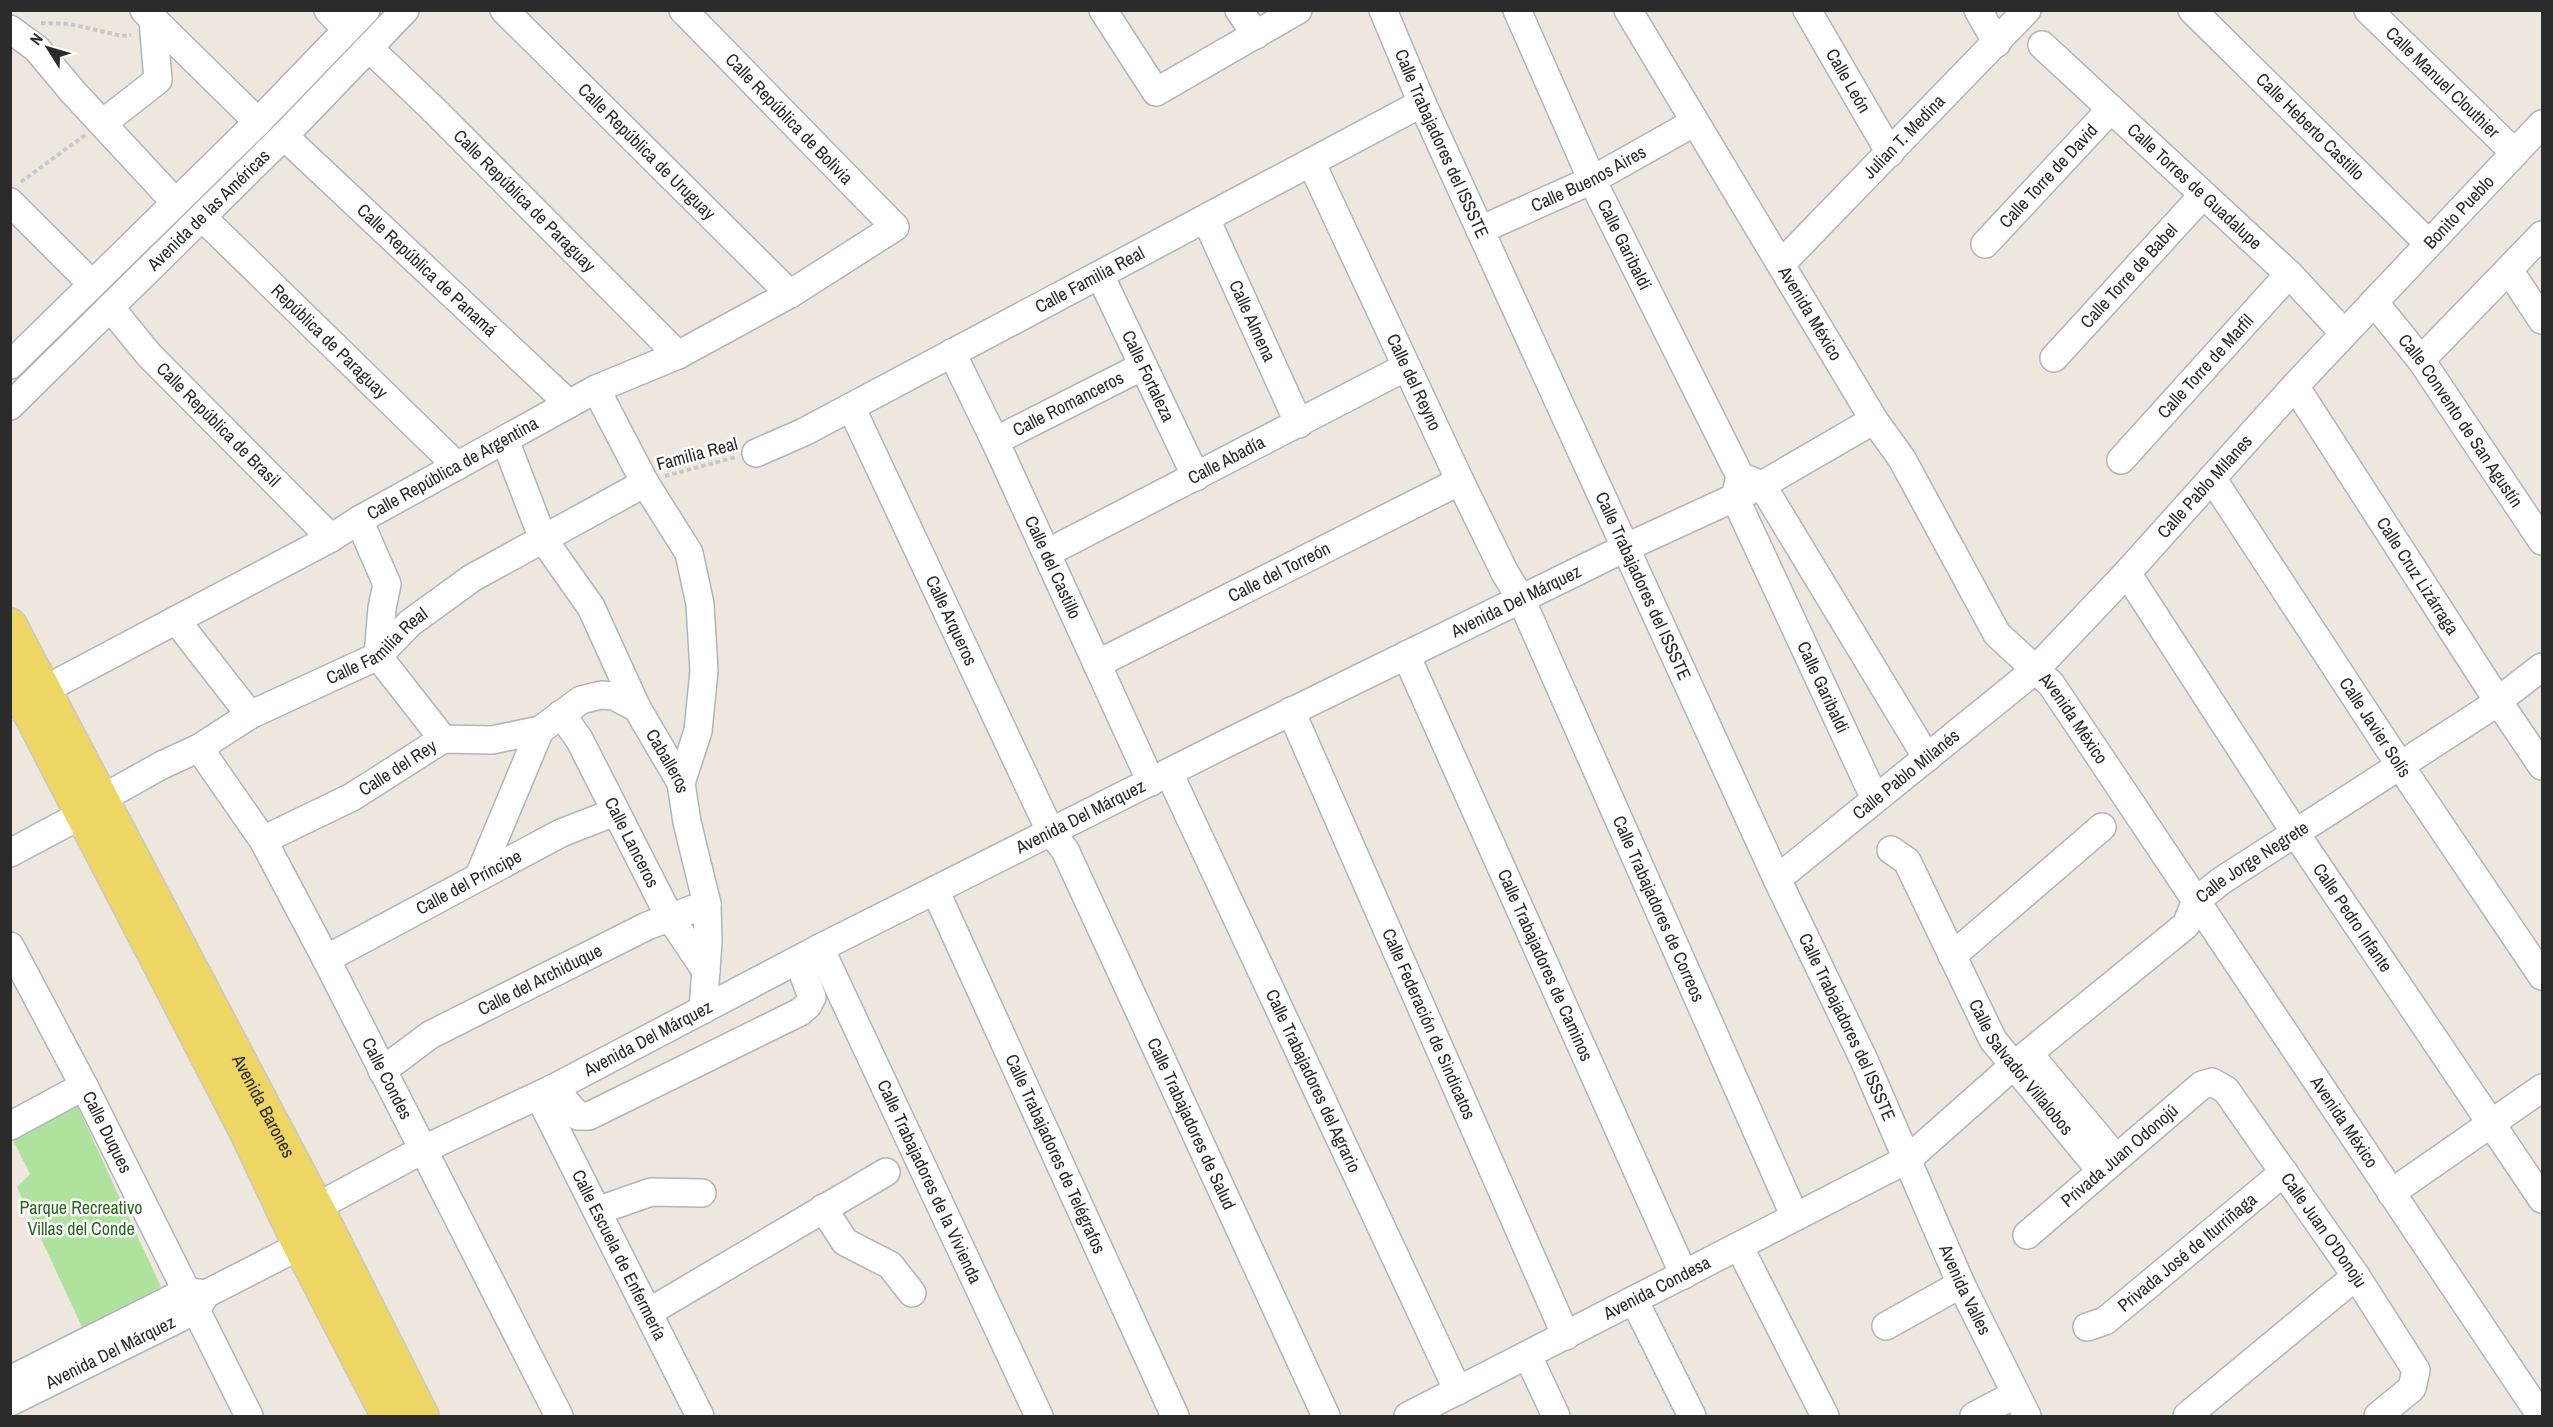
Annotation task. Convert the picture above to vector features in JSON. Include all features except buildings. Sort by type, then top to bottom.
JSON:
[{"type":"main road","name":"Avenida Barones","points":[[10,625],[23,693],[93,806],[308,1226],[422,1416]]},
{"type":"main road","name":"Avenida Barones","points":[[308,1226],[388,1416]]},
{"type":"street","points":[[328,10],[347,30]]},
{"type":"street","name":"Avenida de las Américas","points":[[10,365],[258,122],[366,10]]},
{"type":"street","name":"Avenida de las Américas","points":[[10,406],[284,136],[405,10]]},
{"type":"street","name":"Calle República de Uruguay","points":[[504,10],[790,294]]},
{"type":"street","name":"Calle República de Bolivia","points":[[683,10],[895,227]]},
{"type":"street","points":[[1103,10],[1156,92],[1298,10]]},
{"type":"street","points":[[1239,10],[1256,35]]},
{"type":"street","name":"Calle Trabajadores del ISSSTE","points":[[1383,10],[1422,104],[1777,879],[1864,1060],[1908,1159]]},
{"type":"street","name":"Calle Garibaldi","points":[[1517,10],[1592,180],[1746,486],[1875,799]]},
{"type":"street","name":"Avenida México","points":[[1628,10],[1874,420],[1902,459],[1997,634],[2051,684],[2541,1416]]},
{"type":"street","name":"Calle León","points":[[1807,10],[1890,153]]},
{"type":"street","points":[[1978,10],[1997,43]]},
{"type":"street","name":"Julian T. Medina","points":[[1781,264],[2027,10]]},
{"type":"street","name":"Calle Heberto Castillo","points":[[2192,10],[2428,243]]},
{"type":"street","name":"Calle Manuel Clouthier","points":[[2368,10],[2515,153]]},
{"type":"street","points":[[150,20],[258,122]]},
{"type":"street","points":[[103,123],[158,80],[150,20]]},
{"type":"street","points":[[10,28],[37,49],[73,92],[175,202]]},
{"type":"street","name":"Calle Torres de Guadalupe","points":[[2042,45],[2289,273],[2344,333]]},
{"type":"street","name":"Calle República de Paraguay","points":[[369,48],[433,109],[678,355]]},
{"type":"street","name":"Calle Familia Real","points":[[756,453],[804,432],[1422,104]]},
{"type":"street","name":"Calle Torre de David","points":[[1985,244],[2110,109]]},
{"type":"street","name":"Calle Buenos Aires","points":[[1480,230],[1592,180],[1695,122]]},
{"type":"street","name":"Bonito Pueblo","points":[[2374,302],[2542,124]]},
{"type":"street","name":"Calle República de Panamá","points":[[284,136],[569,405]]},
{"type":"street","name":"Calle del Reyno","points":[[1311,162],[1460,481],[1505,573],[1521,599]]},
{"type":"street","points":[[14,193],[92,284]]},
{"type":"street","name":"Calle Torre de Babel","points":[[2054,358],[2203,195]]},
{"type":"street","name":"República de Paraguay","points":[[202,217],[458,465]]},
{"type":"street","name":"Calle Almena","points":[[1206,219],[1299,424]]},
{"type":"street","name":"Calle República de Argentina","points":[[23,693],[176,620],[331,538],[358,520],[596,389],[678,355],[790,294],[895,227]]},
{"type":"street","points":[[2421,360],[2542,235]]},
{"type":"street","points":[[2509,270],[2542,320]]},
{"type":"street","name":"Calle Torre de Marfil","points":[[2121,460],[2289,273]]},
{"type":"street","name":"Calle Fortaleza","points":[[1100,275],[1196,477]]},
{"type":"street","name":"Calle Pablo Milanes","points":[[2035,670],[2127,573],[2295,386],[2374,302]]},
{"type":"street","name":"Calle Convento de San Agustín","points":[[2374,302],[2421,360],[2542,541]]},
{"type":"street","name":"Calle República de Brasil","points":[[110,307],[149,355],[331,538]]},
{"type":"street","name":"Calle del Castillo","points":[[952,353],[1097,664],[1160,777]]},
{"type":"street","name":"Calle Romanceros","points":[[995,441],[1143,366]]},
{"type":"street","name":"Calle Abadía","points":[[1047,553],[1406,367]]},
{"type":"street","name":"Calle Cruz Lizárraga","points":[[2295,386],[2542,766]]},
{"type":"street","points":[[596,389],[645,483],[689,553],[700,603],[704,671],[698,731],[681,783]]},
{"type":"street","name":"Calle Arqueros","points":[[851,407],[1051,833]]},
{"type":"street","name":"Avenida Del Márquez","points":[[10,1402],[196,1299],[424,1149],[546,1092],[935,890],[1291,711],[1626,547],[1874,420]]},
{"type":"street","name":"Caballeros","points":[[505,440],[543,539],[591,607],[637,708],[681,783],[687,822],[707,904],[708,942],[703,1010]]},
{"type":"street","name":"Calle Javier Solís","points":[[2212,478],[2542,976]]},
{"type":"street","name":"Calle del Torreón","points":[[1097,664],[1460,481]]},
{"type":"street","name":"Calle Familia Real","points":[[10,853],[162,765],[199,748],[250,716],[378,656],[410,623],[472,578],[645,483]]},
{"type":"street","name":"Calle Garibaldi","points":[[1746,486],[1927,758]]},
{"type":"street","points":[[358,520],[387,584],[382,608],[378,656],[443,739]]},
{"type":"street","name":"Calle Pedro Infante","points":[[2127,573],[2295,834],[2542,1199]]},
{"type":"street","name":"Calle Trabajadores de Correos","points":[[1521,599],[1796,1217]]},
{"type":"street","points":[[176,620],[250,716]]},
{"type":"street","points":[[571,707],[612,654]]},
{"type":"street","name":"Calle Trabajadores de Caminos","points":[[1406,655],[1684,1275]]},
{"type":"street","name":"Calle Jorge Negrete","points":[[1908,1159],[2021,1060],[2186,924],[2196,901],[2498,701],[2542,667]]},
{"type":"street","name":"Calle Pablo Milanés","points":[[1777,879],[2035,670]]},
{"type":"street","name":"Calle del Rey","points":[[263,840],[352,797],[443,739],[492,740],[540,730],[571,707],[601,695],[614,696],[637,708]]},
{"type":"street","name":"Calle Lanceros","points":[[571,707],[579,739],[615,812],[669,916],[706,970]]},
{"type":"street","name":"Calle Federación de Sindicatos","points":[[1291,711],[1566,1336]]},
{"type":"street","points":[[479,876],[540,730]]},
{"type":"street","name":"Calle Condes","points":[[199,748],[263,840],[424,1149],[559,1416]]},
{"type":"street","name":"Calle Trabajadores del Agrario","points":[[1160,777],[1458,1391]]},
{"type":"street","name":"Calle del Príncipe","points":[[326,959],[561,833],[615,812]]},
{"type":"street","points":[[1952,956],[2102,827]]},
{"type":"street","name":"Calle Trabajadores de Salud","points":[[1051,833],[1065,850],[1326,1416]]},
{"type":"street","name":"Calle Salvador Villalobos","points":[[1891,850],[1907,861],[1993,1040],[2021,1060],[2108,1165]]},
{"type":"street","name":"Calle Trabajadores de Telégrafos","points":[[935,890],[1175,1416]]},
{"type":"street","name":"Calle del Archiduque","points":[[382,1071],[430,1035],[669,916],[707,904]]},
{"type":"street","name":"Calle Duques","points":[[10,946],[19,983],[84,1086],[196,1299],[249,1416]]},
{"type":"street","points":[[546,1092],[578,1116],[589,1116],[800,1012],[808,1005],[812,997],[809,954]]},
{"type":"street","name":"Calle Trabajadores de la Vivienda","points":[[809,954],[1039,1416]]},
{"type":"street","name":"Privada Juan Odonojú","points":[[2027,1234],[2202,1085],[2212,1082]]},
{"type":"street","name":"Calle Juan O'Donoju","points":[[2212,1082],[2226,1090],[2356,1276],[2416,1370],[2412,1388],[2378,1416]]},
{"type":"street","points":[[10,1126],[84,1086]]},
{"type":"street","points":[[2391,1193],[2542,1088]]},
{"type":"street","name":"Calle Escuela de Enfermería","points":[[546,1092],[597,1211],[700,1416]]},
{"type":"street","name":"Avenida Condesa","points":[[1417,1414],[1908,1159]]},
{"type":"street","name":"Avenida Valles","points":[[1908,1159],[1961,1284],[2022,1405]]},
{"type":"street","points":[[649,1311],[886,1172]]},
{"type":"street","name":"Privada José de Iturriñaga","points":[[2087,1327],[2105,1321],[2284,1172]]},
{"type":"street","points":[[597,1211],[651,1192],[702,1194]]},
{"type":"street","points":[[823,1208],[846,1242],[890,1264],[912,1293]]},
{"type":"street","points":[[1739,1246],[1825,1416]]},
{"type":"street","points":[[2187,1416],[2356,1276]]},
{"type":"street","points":[[1886,1326],[1961,1284]]},
{"type":"street","name":"Avenida Del Márquez","points":[[10,1380],[196,1299]]},
{"type":"street","points":[[1634,1300],[1692,1416]]},
{"type":"street","points":[[1528,1356],[1556,1416]]},
{"type":"street","points":[[1974,1416],[2022,1405]]},
{"type":"path","points":[[70,24],[122,36],[150,20]]},
{"type":"path","points":[[14,193],[103,123]]},
{"type":"path","name":"Familia Real","points":[[645,483],[680,471],[756,453]]},
{"type":"green space","name":"Parque Recreativo Villas del Conde","points":[[74,1099],[161,1287],[82,1327],[17,1187],[30,1174],[11,1136]]}]
